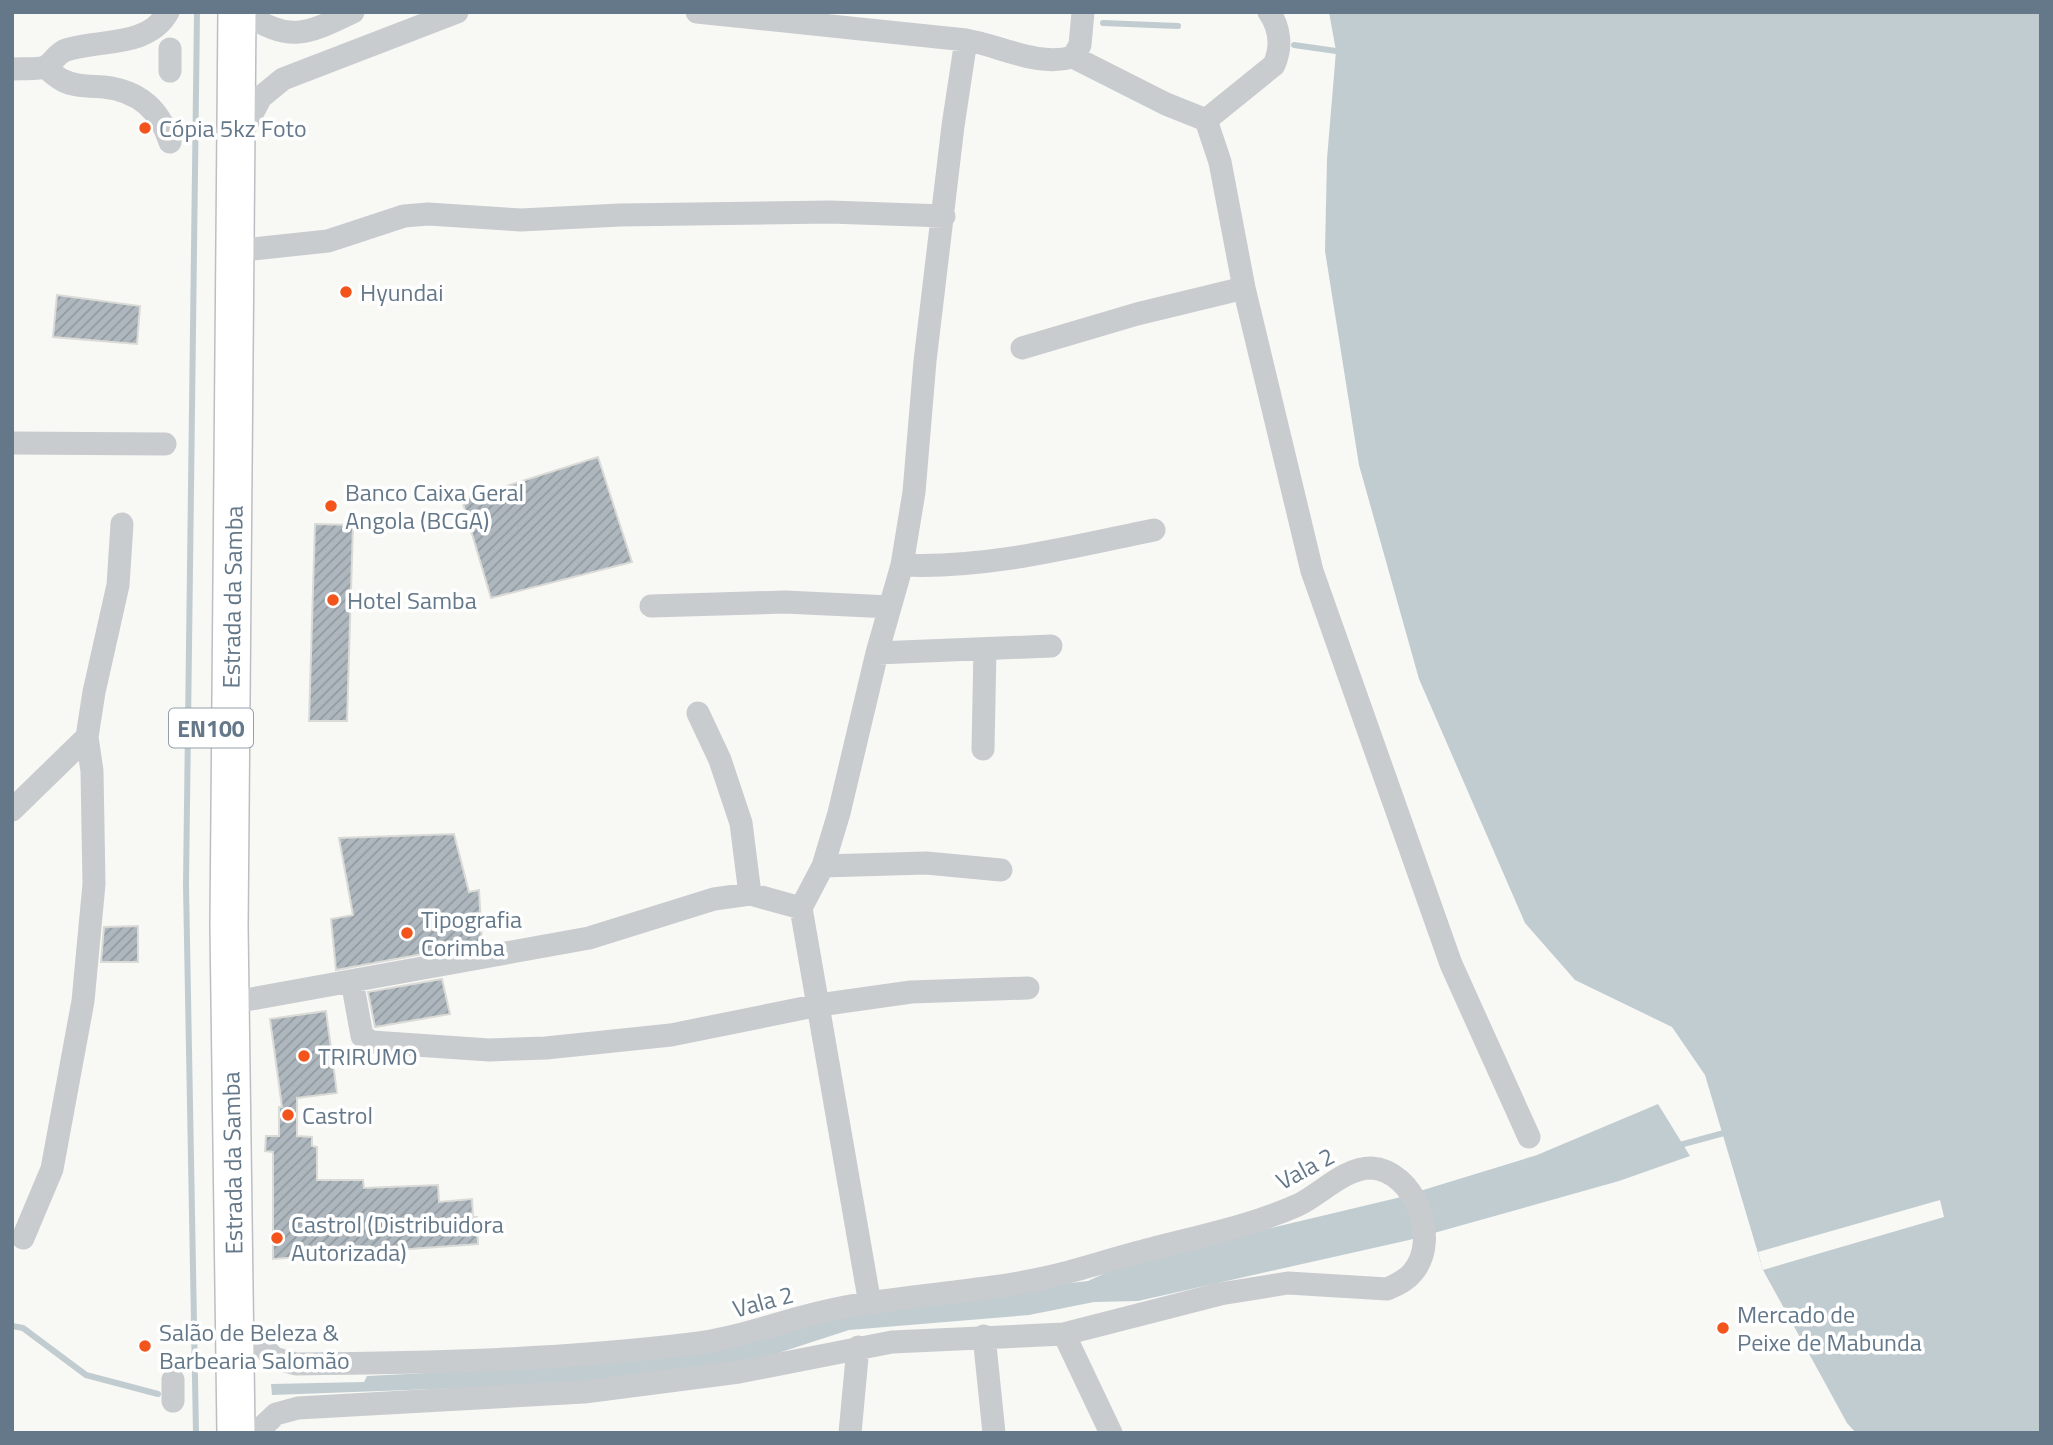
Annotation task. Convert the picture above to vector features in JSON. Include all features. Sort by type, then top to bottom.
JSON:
[{"type":"main road","name":"Estrada da Samba","points":[[217,12],[210,954],[219,1433]]},
{"type":"main road","name":"Estrada da Samba","points":[[236,1433],[229,1003],[237,12]]},
{"type":"street","points":[[12,69],[45,67],[62,51],[141,35],[161,25],[168,12]]},
{"type":"street","points":[[243,12],[277,32],[291,33],[310,30],[352,12]]},
{"type":"street","points":[[235,147],[261,97],[283,79],[457,12]]},
{"type":"street","points":[[697,12],[967,40],[993,44],[1042,61],[1076,51],[1166,104],[1206,120],[1220,162],[1244,288],[1317,584],[1451,964],[1529,1137]]},
{"type":"street","points":[[1076,51],[1083,12]]},
{"type":"street","points":[[1206,120],[1273,65],[1279,54],[1273,19]]},
{"type":"street","points":[[870,1304],[801,908],[823,866],[902,565],[914,492],[925,361],[967,40]]},
{"type":"street","points":[[45,67],[63,81],[122,91],[147,102],[164,122],[170,142]]},
{"type":"street","points":[[234,251],[328,241],[404,216],[428,214],[521,220],[620,215],[830,212],[944,216]]},
{"type":"street","points":[[1022,348],[1137,314],[1244,288]]},
{"type":"street","points":[[12,443],[165,444]]},
{"type":"street","points":[[23,1238],[52,1169],[83,1001],[94,884],[92,771],[87,737],[94,692],[118,585],[122,524]]},
{"type":"street","points":[[902,565],[932,566],[1028,556],[1154,530]]},
{"type":"street","points":[[651,606],[785,602],[890,607]]},
{"type":"street","points":[[877,653],[1051,646]]},
{"type":"street","points":[[982,748],[985,649]]},
{"type":"street","points":[[698,713],[720,760],[741,823],[750,894]]},
{"type":"street","points":[[12,810],[87,737]]},
{"type":"street","points":[[823,866],[926,863],[1001,870]]},
{"type":"street","points":[[229,1003],[589,937],[714,899],[750,894],[801,908]]},
{"type":"street","points":[[352,981],[362,1036],[372,1042],[439,1048],[546,1048],[671,1035],[819,1005],[911,992],[1028,988]]},
{"type":"street","name":"Vala 2","points":[[234,1317],[274,1357],[296,1364],[458,1362],[691,1344],[741,1336],[845,1307],[1011,1285],[1227,1230],[1298,1205],[1363,1168],[1383,1169],[1400,1180],[1418,1208],[1426,1242],[1414,1272],[1387,1289],[1288,1283],[1220,1294],[1065,1334],[984,1336],[858,1347],[739,1373],[584,1392],[298,1408],[276,1414],[256,1433]]},
{"type":"street","points":[[1065,1334],[1111,1433]]},
{"type":"street","points":[[984,1336],[994,1433]]},
{"type":"street","points":[[850,1433],[858,1347]]},
{"type":"shaded area","points":[[1329,12],[2041,12],[2041,1433],[1856,1433],[1847,1423],[1763,1270],[1705,1075],[1672,1027],[1575,980],[1525,923],[1419,679],[1359,465],[1325,251],[1327,159],[1336,51]]},
{"type":"shaded area","points":[[1658,1104],[1690,1156],[1619,1181],[1409,1240],[1138,1301],[1094,1302],[1029,1315],[849,1330],[747,1363],[567,1384],[272,1395],[271,1384],[364,1382],[367,1376],[566,1366],[843,1311],[1088,1281],[1129,1262],[1397,1198],[1537,1155]]},
{"type":"pier","points":[[1940,1200],[1944,1217],[1763,1270],[1758,1252]]},
{"type":"building","points":[[57,295],[140,306],[137,344],[53,337]]},
{"type":"building","points":[[598,457],[632,562],[491,598],[462,500]]},
{"type":"building","points":[[315,524],[353,525],[347,721],[309,721]]},
{"type":"building","points":[[454,834],[469,892],[479,890],[482,943],[336,970],[331,919],[353,915],[339,838]]},
{"type":"building","points":[[138,926],[138,962],[101,962],[104,927]]},
{"type":"building","points":[[442,979],[450,1014],[375,1027],[368,992]]},
{"type":"building","points":[[326,1011],[337,1093],[297,1098],[297,1136],[312,1137],[312,1146],[317,1147],[317,1180],[363,1180],[364,1188],[438,1185],[439,1202],[472,1199],[473,1217],[477,1217],[478,1244],[273,1259],[273,1152],[265,1151],[266,1136],[279,1136],[279,1107],[282,1107],[270,1019]]},
{"type":"waterway","points":[[196,1433],[186,885],[197,12]]},
{"type":"waterway","points":[[1103,23],[1178,26]]},
{"type":"waterway","points":[[1294,45],[1336,51]]},
{"type":"waterway","points":[[1676,1146],[1724,1133]]},
{"type":"waterway","points":[[12,1326],[23,1328],[86,1375],[158,1394]]},
{"type":"place","name":"Cópia 5kz Foto","points":[[145,128]]},
{"type":"place","name":"Hyundai","points":[[346,292]]},
{"type":"place","name":"Banco Caixa Geral Angola (BCGA)","points":[[331,506]]},
{"type":"place","name":"Hotel Samba","points":[[333,600]]},
{"type":"place","name":"Tipografia Corimba","points":[[407,933]]},
{"type":"place","name":"TRIRUMO","points":[[304,1056]]},
{"type":"place","name":"Castrol","points":[[288,1115]]},
{"type":"place","name":"Castrol (Distribuidora Autorizada)","points":[[277,1238]]},
{"type":"place","name":"Mercado de Peixe de Mabunda","points":[[1723,1328]]},
{"type":"place","name":"Salão de Beleza & Barbearia Salomão","points":[[145,1346]]}]
